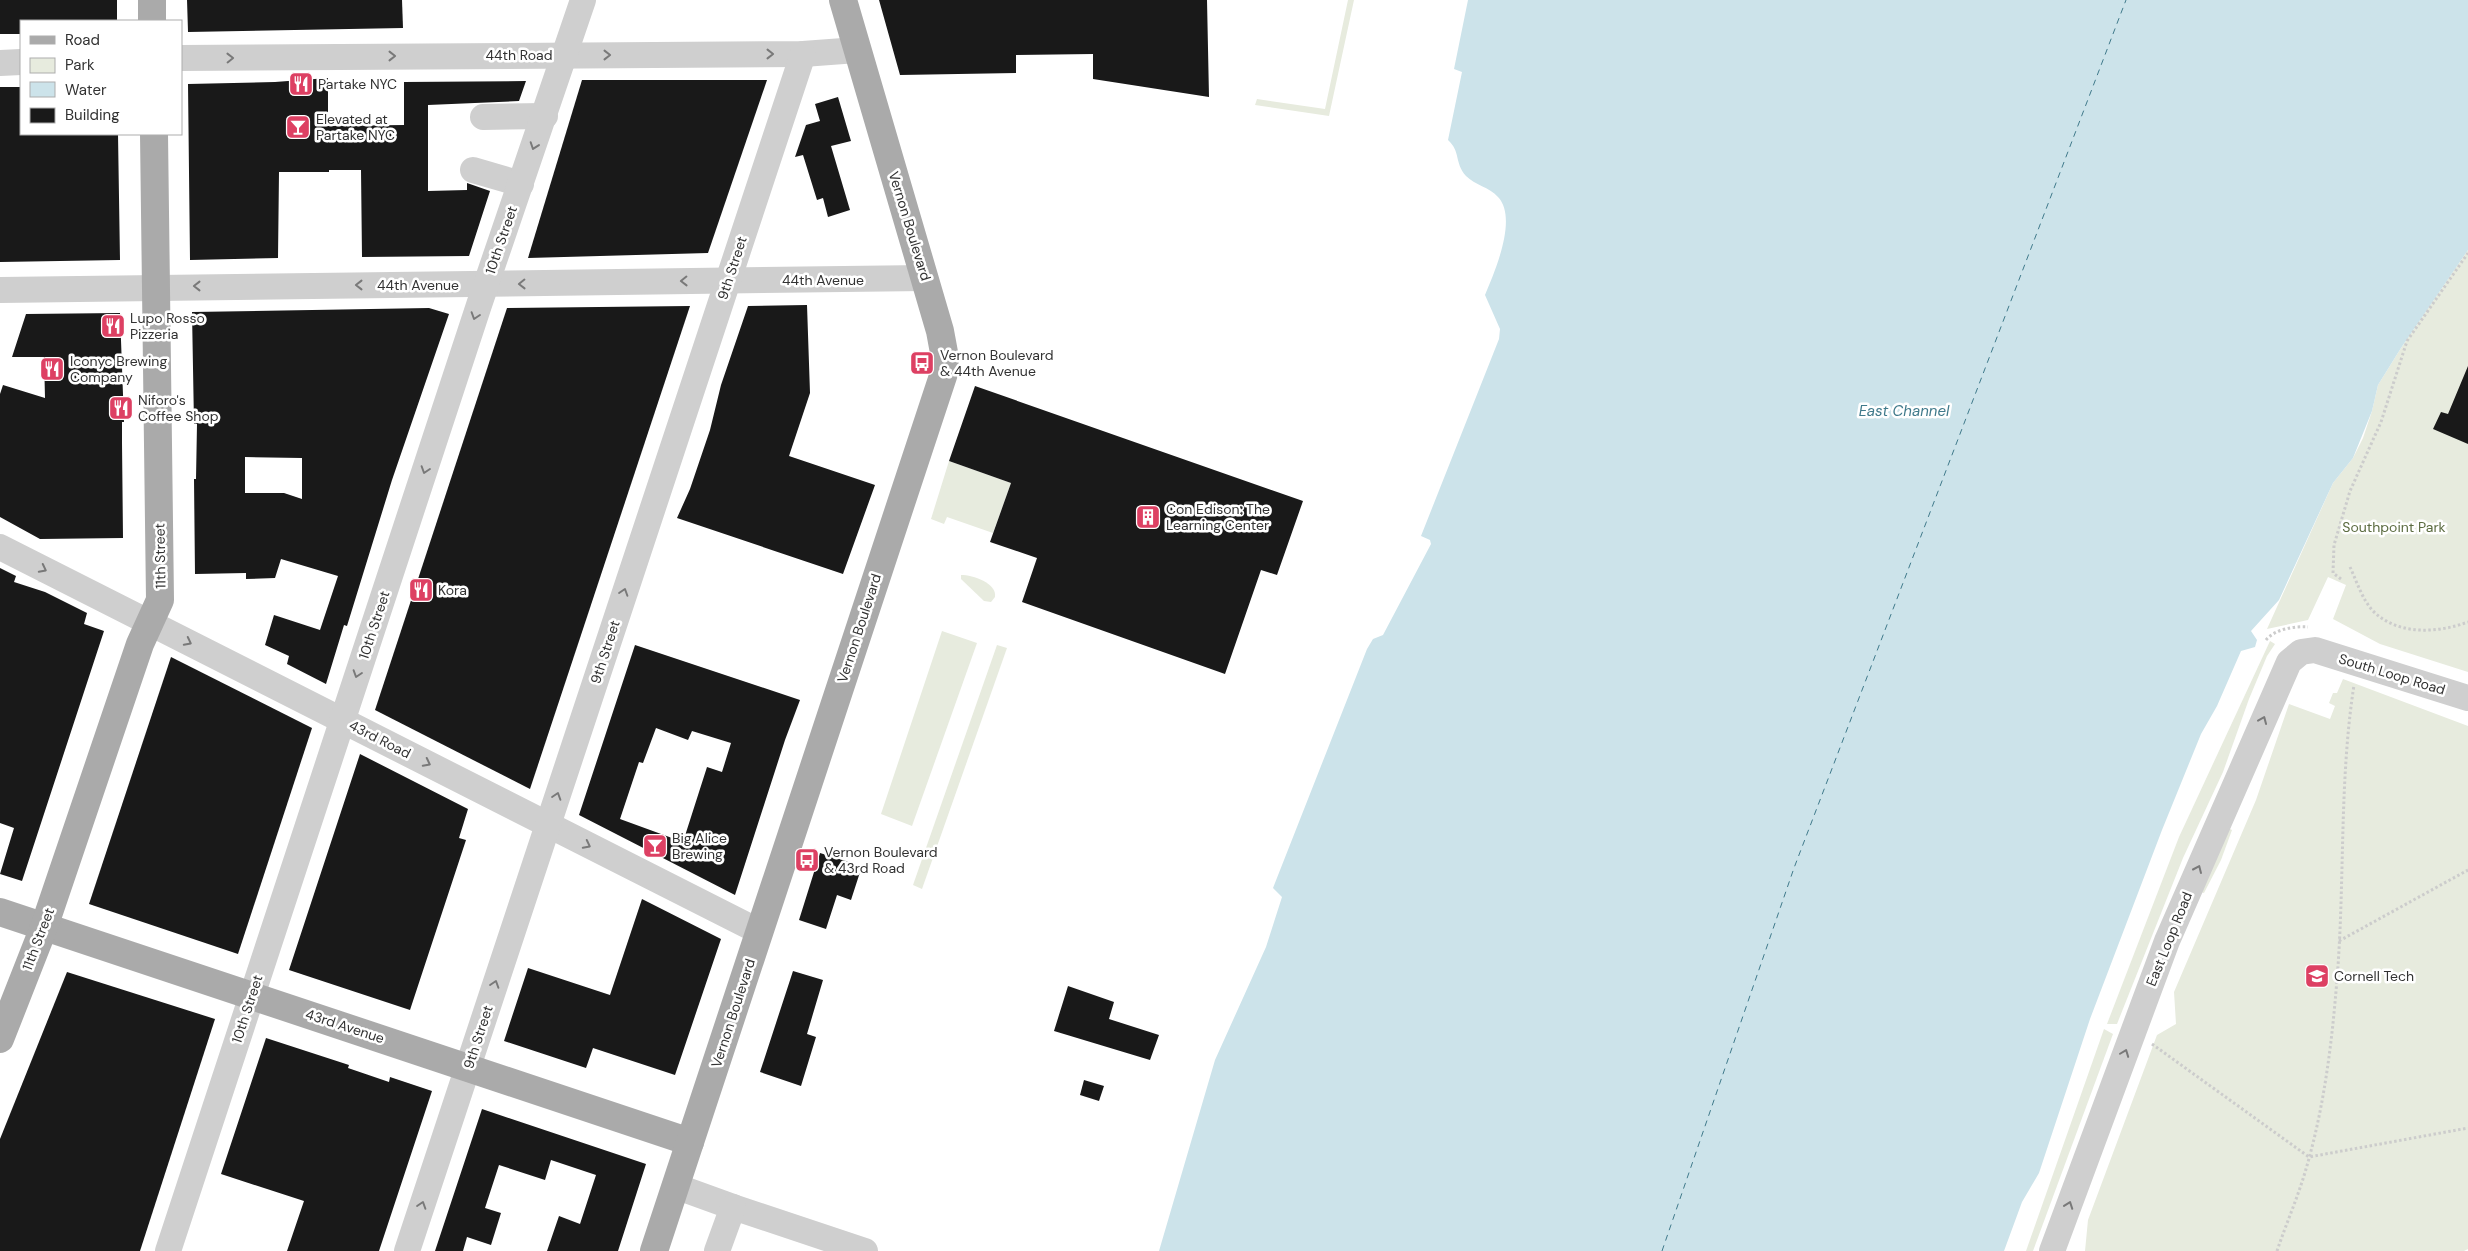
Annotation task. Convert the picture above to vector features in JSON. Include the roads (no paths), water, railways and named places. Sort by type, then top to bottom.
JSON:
[{"type":"main road","points":[[152,0],[152,20]]},
{"type":"main road","name":"Vernon Boulevard","points":[[654,1251],[944,373],[944,349],[926,278],[843,0]]},
{"type":"main road","name":"11th Street","points":[[0,1039],[44,927],[140,644],[160,600],[154,135]]},
{"type":"main road","name":"43rd Avenue","points":[[0,912],[468,1066],[690,1142]]},
{"type":"street","name":"10th Street","points":[[168,1251],[486,284],[566,55],[583,0]]},
{"type":"street","name":"44th Road","points":[[182,58],[803,54],[857,50]]},
{"type":"street","name":"9th Street","points":[[407,1251],[803,54]]},
{"type":"street","points":[[0,63],[20,62]]},
{"type":"street","points":[[483,118],[545,116]]},
{"type":"street","points":[[473,170],[521,184]]},
{"type":"street","name":"44th Avenue","points":[[2,295],[156,287],[926,278]]},
{"type":"street","name":"43rd Road","points":[[0,547],[760,932]]},
{"type":"street","name":"South Loop Road","points":[[2315,650],[2468,698]]},
{"type":"street","name":"East Loop Road","points":[[2052,1251],[2152,978],[2185,898],[2287,666],[2297,654],[2315,650]]},
{"type":"street","points":[[675,1186],[865,1251]]},
{"type":"street","points":[[717,1251],[733,1207]]},
{"type":"water","name":"East Channel","points":[[1468,0],[2468,0],[2468,250],[2378,385],[2372,411],[2353,458],[2333,483],[2279,600],[2251,631],[2257,640],[2255,647],[2241,651],[2217,706],[2201,734],[2162,830],[2090,1019],[2039,1173],[2022,1202],[2004,1251],[1159,1251],[1215,1060],[1266,947],[1282,897],[1273,888],[1367,649],[1373,639],[1383,635],[1431,544],[1430,540],[1421,536],[1499,339],[1500,329],[1485,295],[1503,245],[1506,218],[1504,206],[1498,197],[1466,176],[1462,171],[1455,149],[1448,140],[1462,72],[1454,69]]},
{"type":"place","name":"Partake NYC","points":[[301,84]]},
{"type":"place","name":"Elevated at Partake NYC","points":[[298,127]]},
{"type":"place","name":"Lupo Rosso Pizzeria","points":[[113,326]]},
{"type":"place","name":"Vernon Boulevard & 44th Avenue","points":[[922,363]]},
{"type":"place","name":"Iconyc Brewing Company","points":[[52,369]]},
{"type":"place","name":"Niforo's Coffee Shop","points":[[121,408]]},
{"type":"place","name":"Con Edison: The Learning Center","points":[[1148,517]]},
{"type":"place","name":"Kora","points":[[421,590]]},
{"type":"place","name":"Big Alice Brewing","points":[[655,846]]},
{"type":"place","name":"Vernon Boulevard & 43rd Road","points":[[807,860]]},
{"type":"place","name":"Cornell Tech","points":[[2317,976]]},
{"type":"park label","name":"Southpoint Park","points":[[2394,527]]}]
